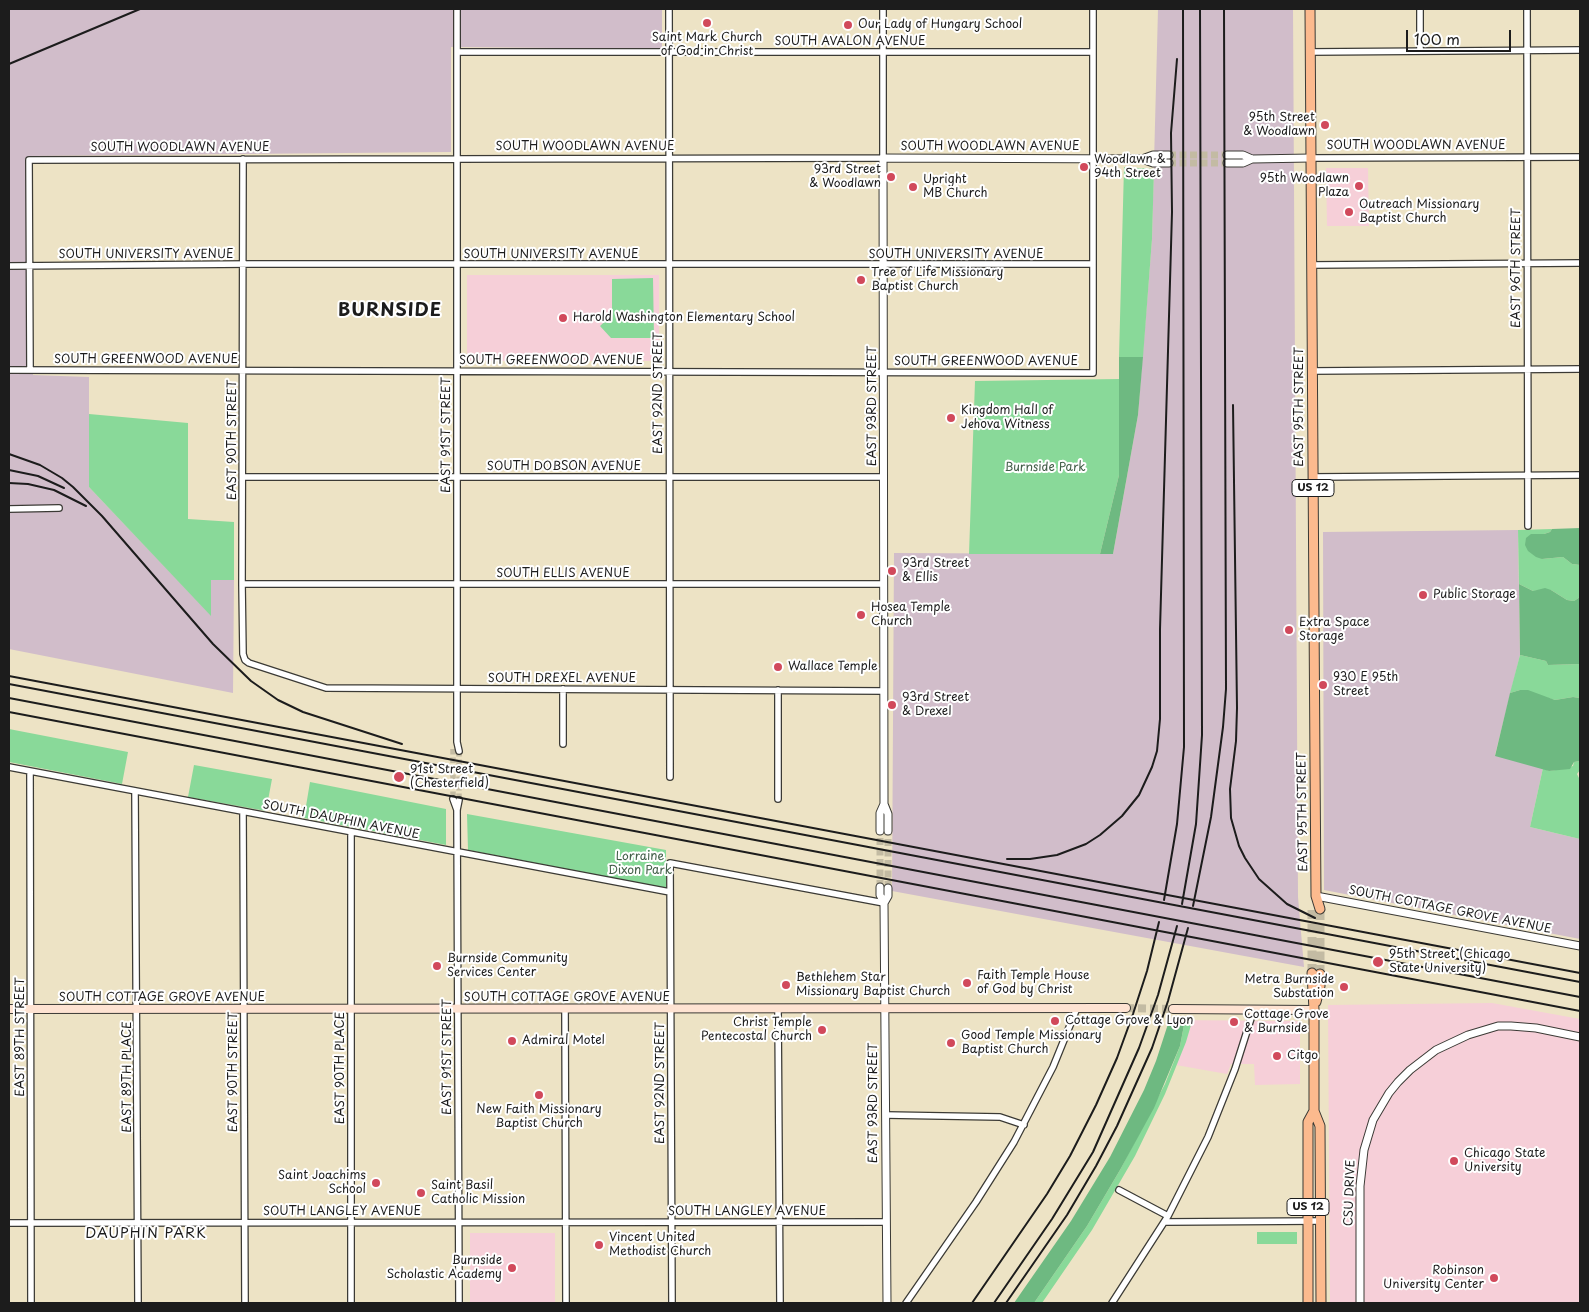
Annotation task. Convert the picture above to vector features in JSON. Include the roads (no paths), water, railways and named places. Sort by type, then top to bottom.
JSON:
[{"type":"main road","name":"EAST 95TH STREET","points":[[1310,9],[1316,909]]},
{"type":"main road","name":"US 12","points":[[1316,974],[1320,986],[1314,1010],[1314,1111],[1320,1126],[1321,1303]]},
{"type":"main road","name":"SOUTH COTTAGE GROVE AVENUE","points":[[9,1009],[1126,1008]]},
{"type":"main road","points":[[1173,1009],[1314,1010]]},
{"type":"main road","name":"US 12","points":[[1308,1303],[1308,1122],[1314,1111]]},
{"type":"street","name":"EAST 91ST STREET","points":[[456,750],[457,9]]},
{"type":"street","name":"EAST 92ND STREET","points":[[669,9],[670,777]]},
{"type":"street","name":"EAST 93RD STREET","points":[[883,9],[884,804],[880,813],[884,831]]},
{"type":"street","points":[[1093,9],[1094,264]]},
{"type":"street","points":[[1420,9],[1420,51]]},
{"type":"street","name":"EAST 96TH STREET","points":[[1527,9],[1528,526]]},
{"type":"street","points":[[1310,52],[1580,50]]},
{"type":"street","name":"SOUTH AVALON AVENUE","points":[[457,52],[1093,52]]},
{"type":"street","name":"SOUTH WOODLAWN AVENUE","points":[[29,266],[29,160],[457,158],[1142,159],[1153,155],[1169,159]]},
{"type":"street","name":"SOUTH WOODLAWN AVENUE","points":[[1227,159],[1243,163],[1252,159],[1580,157]]},
{"type":"street","name":"EAST 90TH STREET","points":[[243,159],[242,584],[243,654],[245,660]]},
{"type":"street","points":[[1312,265],[1580,263]]},
{"type":"street","name":"SOUTH UNIVERSITY AVENUE","points":[[9,266],[243,264],[1094,264]]},
{"type":"street","name":"SOUTH GREENWOOD AVENUE","points":[[9,370],[1093,373],[1094,264]]},
{"type":"street","points":[[29,266],[30,370]]},
{"type":"street","points":[[1312,372],[1580,369]]},
{"type":"street","points":[[1313,477],[1580,475]]},
{"type":"street","name":"SOUTH DOBSON AVENUE","points":[[243,477],[884,478]]},
{"type":"street","points":[[9,508],[59,508]]},
{"type":"street","name":"SOUTH ELLIS AVENUE","points":[[242,584],[884,584]]},
{"type":"street","name":"SOUTH DREXEL AVENUE","points":[[245,660],[326,688],[884,691]]},
{"type":"street","points":[[563,744],[564,689]]},
{"type":"street","points":[[778,690],[778,799]]},
{"type":"street","name":"SOUTH DAUPHIN AVENUE","points":[[9,767],[670,892]]},
{"type":"street","name":"EAST 89TH STREET","points":[[30,771],[31,1303]]},
{"type":"street","name":"EAST 89TH PLACE","points":[[135,791],[138,1303]]},
{"type":"street","name":"EAST 91ST STREET","points":[[456,799],[458,852],[459,1303]]},
{"type":"street","name":"EAST 90TH STREET","points":[[244,812],[245,1303]]},
{"type":"street","name":"EAST 90TH PLACE","points":[[351,832],[351,1303]]},
{"type":"street","name":"EAST 92ND STREET","points":[[672,1303],[670,863],[884,903]]},
{"type":"street","name":"EAST 93RD STREET","points":[[884,888],[880,895],[884,903],[887,1303]]},
{"type":"street","name":"SOUTH COTTAGE GROVE AVENUE","points":[[1316,896],[1580,946]]},
{"type":"street","points":[[565,1008],[566,1303]]},
{"type":"street","points":[[778,1008],[780,1303]]},
{"type":"street","points":[[906,1303],[976,1202],[1024,1125],[1053,1067],[1077,1008]]},
{"type":"street","points":[[1112,1303],[1167,1219],[1208,1137],[1235,1069],[1254,1010]]},
{"type":"street","name":"CSU DRIVE","points":[[1360,1303],[1360,1186],[1364,1150],[1373,1120],[1398,1082],[1423,1058],[1436,1050],[1468,1035],[1498,1026],[1536,1028],[1580,1037]]},
{"type":"street","points":[[886,1115],[1000,1117],[1024,1125]]},
{"type":"street","points":[[1119,1190],[1167,1219],[1320,1221]]},
{"type":"street","name":"SOUTH LANGLEY AVENUE","points":[[9,1223],[886,1222]]},
{"type":"tunnel","points":[[1169,155],[1227,155]]},
{"type":"tunnel","points":[[1169,163],[1227,163]]},
{"type":"tunnel","points":[[453,749],[453,799]]},
{"type":"tunnel","points":[[459,751],[459,800]]},
{"type":"tunnel","points":[[880,831],[880,887]]},
{"type":"tunnel","points":[[888,831],[888,888]]},
{"type":"tunnel","points":[[1312,908],[1312,973]]},
{"type":"tunnel","points":[[1320,909],[1320,974]]},
{"type":"tunnel","points":[[1126,1008],[1173,1009]]},
{"type":"railway","points":[[9,64],[140,9]]},
{"type":"railway","points":[[1164,900],[1177,824],[1184,747],[1183,9]]},
{"type":"railway","points":[[1182,904],[1196,824],[1202,735],[1200,9]]},
{"type":"railway","points":[[1193,906],[1211,817],[1226,689],[1224,9]]},
{"type":"railway","points":[[1007,859],[1030,859],[1057,855],[1086,844],[1100,835],[1122,816],[1139,795],[1157,751],[1160,719],[1160,629],[1172,212],[1171,133],[1177,59]]},
{"type":"railway","points":[[1233,405],[1237,708],[1236,741],[1230,789],[1231,818],[1239,846],[1259,879],[1287,904],[1315,918]]},
{"type":"railway","points":[[9,454],[40,465],[73,487],[102,516],[213,644],[251,681],[278,700],[303,712],[402,744]]},
{"type":"railway","points":[[9,470],[38,476],[64,488]]},
{"type":"railway","points":[[9,483],[28,484],[54,490],[86,506]]},
{"type":"railway","points":[[9,676],[1580,973]]},
{"type":"railway","points":[[9,684],[1580,982]]},
{"type":"railway","points":[[9,698],[1580,997]]},
{"type":"railway","points":[[9,712],[1580,1011]]},
{"type":"railway","points":[[972,1303],[1047,1194],[1070,1156],[1096,1105],[1117,1058],[1133,1014],[1147,971],[1159,922]]},
{"type":"railway","points":[[994,1303],[1052,1219],[1093,1152],[1139,1048],[1158,995],[1177,926]]},
{"type":"railway","points":[[1006,1303],[1067,1215],[1117,1126],[1152,1048],[1168,1001],[1188,928]]},
{"type":"place","name":"Saint Mark Church of God in Christ","points":[[707,23]]},
{"type":"place","name":"Our Lady of Hungary School","points":[[848,25]]},
{"type":"place","name":"95th Street & Woodlawn","points":[[1325,125]]},
{"type":"place","name":"Woodlawn & 94th Street","points":[[1084,167]]},
{"type":"place","name":"93rd Street & Woodlawn","points":[[891,177]]},
{"type":"place","name":"95th Woodlawn Plaza","points":[[1359,186]]},
{"type":"place","name":"Upright MB Church","points":[[913,187]]},
{"type":"place","name":"Outreach Missionary Baptist Church","points":[[1349,212]]},
{"type":"place","name":"Tree of Life Missionary Baptist Church","points":[[861,280]]},
{"type":"place","name":"Harold Washington Elementary School","points":[[563,318]]},
{"type":"place","name":"Kingdom Hall of Jehova Witness","points":[[951,418]]},
{"type":"place","name":"93rd Street & Ellis","points":[[892,571]]},
{"type":"place","name":"Public Storage","points":[[1423,595]]},
{"type":"place","name":"Hosea Temple Church","points":[[861,615]]},
{"type":"place","name":"Extra Space Storage","points":[[1289,630]]},
{"type":"place","name":"Wallace Temple","points":[[778,667]]},
{"type":"place","name":"930 E 95th Street","points":[[1323,685]]},
{"type":"place","name":"93rd Street & Drexel","points":[[892,705]]},
{"type":"place","name":"91st Street (Chesterfield)","points":[[399,777]]},
{"type":"place","name":"95th Street (Chicago State University)","points":[[1378,962]]},
{"type":"place","name":"Burnside Community Services Center","points":[[437,966]]},
{"type":"place","name":"Faith Temple House of God by Christ","points":[[967,983]]},
{"type":"place","name":"Bethlehem Star Missionary Baptist Church","points":[[786,985]]},
{"type":"place","name":"Metra Burnside Substation","points":[[1344,987]]},
{"type":"place","name":"Cottage Grove & Lyon","points":[[1055,1021]]},
{"type":"place","name":"Cottage Grove & Burnside","points":[[1234,1022]]},
{"type":"place","name":"Christ Temple Pentecostal Church","points":[[822,1030]]},
{"type":"place","name":"Admiral Motel","points":[[512,1041]]},
{"type":"place","name":"Good Temple Missionary Baptist Church","points":[[951,1043]]},
{"type":"place","name":"Citgo","points":[[1277,1056]]},
{"type":"place","name":"New Faith Missionary Baptist Church","points":[[539,1095]]},
{"type":"place","name":"Chicago State University","points":[[1454,1161]]},
{"type":"place","name":"Saint Joachims School","points":[[376,1183]]},
{"type":"place","name":"Saint Basil Catholic Mission","points":[[421,1193]]},
{"type":"place","name":"Vincent United Methodist Church","points":[[599,1245]]},
{"type":"place","name":"Burnside Scholastic Academy","points":[[512,1268]]},
{"type":"place","name":"Robinson University Center","points":[[1494,1278]]},
{"type":"district","name":"BURNSIDE","points":[[390,311]]},
{"type":"district","name":"DAUPHIN PARK","points":[[146,1234]]},
{"type":"park label","name":"Burnside Park","points":[[1045,468]]},
{"type":"park label","name":"Lorraine Dixon Park","points":[[640,864]]}]
